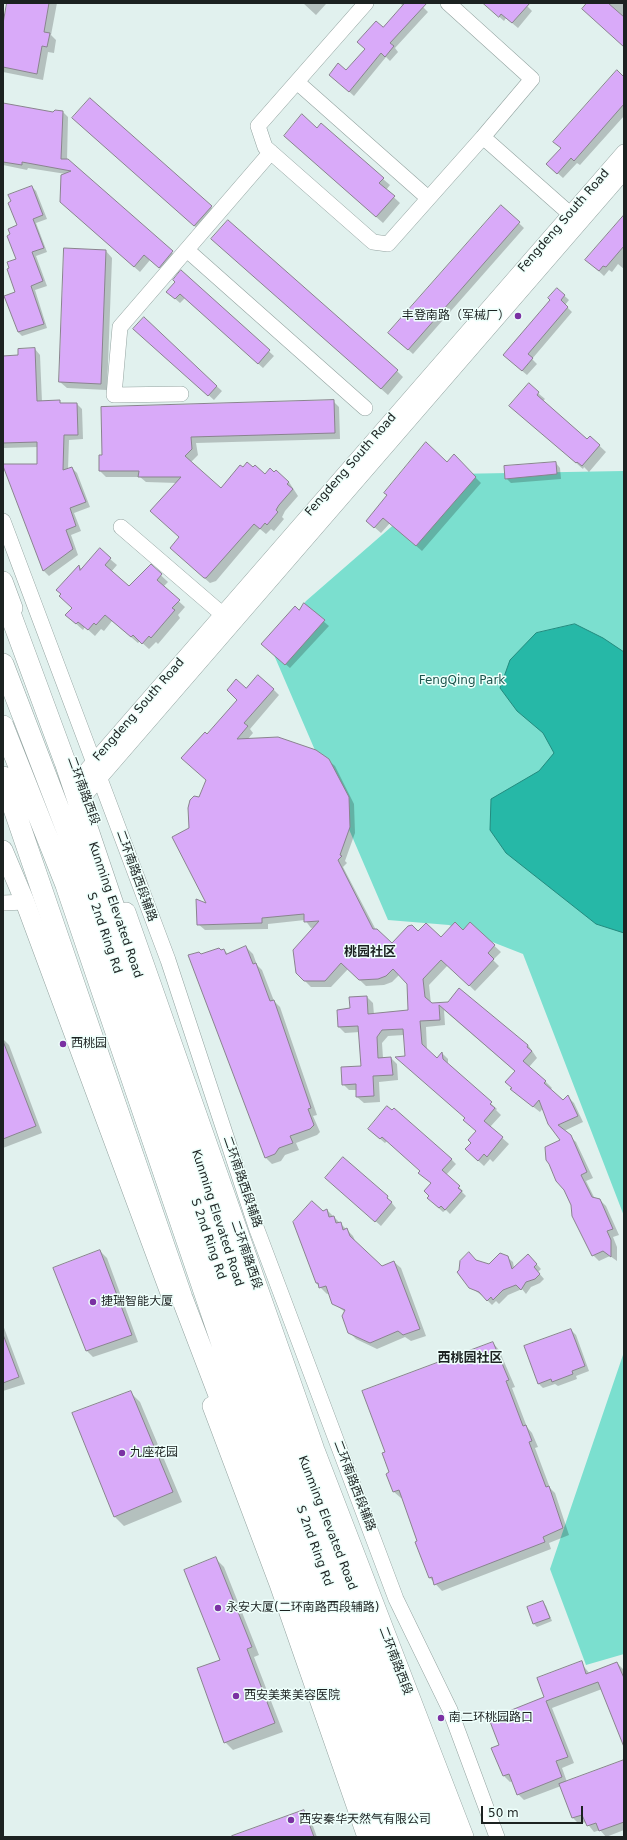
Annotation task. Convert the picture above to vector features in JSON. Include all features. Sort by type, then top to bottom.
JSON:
[{"type":"highway","name":"Kunming Elevated Road","points":[[3,594],[65,762],[178,1094],[249,1315],[444,1837]]},
{"type":"highway","name":"S 2nd Ring Rd","points":[[3,664],[86,880],[289,1478],[424,1837]]},
{"type":"highway","name":"S 2nd Ring Rd","points":[[3,726],[66,885],[270,1485],[404,1837]]},
{"type":"highway","points":[[3,777],[60,938],[182,1298],[256,1492],[383,1837]]},
{"type":"main road","name":"二环南路西段","points":[[3,581],[82,787],[315,1450],[464,1837]]},
{"type":"main road","points":[[3,850],[25,902],[278,1584],[366,1837]]},
{"type":"street","points":[[366,3],[258,126],[265,147],[374,242],[388,244],[532,79],[448,3]]},
{"type":"street","points":[[297,82],[428,198]]},
{"type":"street","points":[[483,136],[570,214]]},
{"type":"street","points":[[181,394],[114,395],[120,327],[271,152]]},
{"type":"street","name":"Fengdeng South Road","points":[[82,787],[94,762],[624,152]]},
{"type":"street","name":"Fengdeng South Road","points":[[82,787],[100,778],[624,172]]},
{"type":"street","points":[[187,250],[365,408]]},
{"type":"street","name":"二环南路西段辅路","points":[[3,521],[168,960],[262,1242],[396,1599],[450,1710],[497,1837]]},
{"type":"street","points":[[121,526],[222,614]]},
{"type":"street","points":[[3,903],[25,902]]},
{"type":"green space","name":"FengQing Park","points":[[624,471],[624,1216],[523,954],[449,925],[388,920],[271,648],[306,601],[452,474]]},
{"type":"green space","points":[[624,1352],[624,1654],[586,1665],[550,1569]]},
{"type":"shaded area","points":[[575,624],[603,638],[624,652],[624,933],[596,924],[506,853],[490,830],[491,799],[539,771],[554,753],[543,733],[517,711],[500,688],[510,660],[536,633]]},
{"type":"building","points":[[7,3],[49,3],[44,32],[50,33],[47,47],[42,46],[37,74],[3,67],[3,24]]},
{"type":"building","points":[[405,3],[427,3],[390,43],[394,46],[385,57],[381,53],[349,92],[329,75],[338,63],[346,70],[365,49],[357,42],[376,21],[383,27]]},
{"type":"building","points":[[483,3],[530,3],[512,23],[501,14],[499,17]]},
{"type":"building","points":[[587,3],[608,3],[624,17],[624,47],[582,9]]},
{"type":"building","points":[[617,70],[624,77],[624,104],[574,161],[571,158],[557,174],[546,164],[561,148],[553,142]]},
{"type":"building","points":[[90,98],[212,206],[194,226],[72,118]]},
{"type":"building","points":[[3,103],[53,112],[55,110],[63,111],[61,159],[68,159],[173,251],[159,268],[144,255],[134,267],[60,202],[61,175],[71,171],[22,162],[22,165],[3,162]]},
{"type":"building","points":[[302,114],[317,128],[321,123],[384,178],[379,183],[395,196],[376,217],[284,136]]},
{"type":"building","points":[[32,186],[43,215],[33,219],[44,248],[32,252],[43,281],[31,286],[44,324],[18,332],[4,296],[15,292],[7,269],[9,268],[7,262],[16,259],[7,236],[10,234],[8,229],[17,225],[8,203],[11,201],[8,195]]},
{"type":"building","points":[[501,205],[520,222],[408,350],[388,333]]},
{"type":"building","points":[[624,215],[624,246],[606,267],[603,266],[599,271],[585,260]]},
{"type":"building","points":[[228,220],[398,370],[381,389],[211,239]]},
{"type":"building","points":[[64,248],[106,250],[101,384],[59,382]]},
{"type":"building","points":[[181,270],[270,350],[258,364],[180,294],[175,299],[166,292],[175,282],[173,280]]},
{"type":"building","points":[[557,288],[565,295],[561,300],[568,307],[528,354],[533,358],[522,371],[503,355],[550,300],[548,298]]},
{"type":"building","points":[[144,317],[217,386],[208,396],[133,329]]},
{"type":"building","points":[[35,348],[37,401],[60,400],[60,403],[77,403],[78,435],[64,435],[63,470],[72,467],[86,502],[70,508],[76,526],[66,530],[73,549],[43,571],[3,466],[3,464],[37,464],[37,442],[3,443],[3,356],[18,355],[18,349]]},
{"type":"building","points":[[529,383],[539,392],[537,395],[587,439],[590,436],[600,445],[582,466],[577,462],[576,463],[509,406]]},
{"type":"building","points":[[334,400],[335,433],[191,437],[192,449],[185,456],[221,488],[240,465],[243,467],[247,462],[253,467],[255,465],[265,474],[270,468],[274,472],[276,470],[289,482],[287,484],[293,489],[279,505],[276,510],[278,512],[267,525],[265,523],[260,529],[254,524],[206,578],[204,578],[170,548],[179,537],[150,511],[181,477],[138,477],[139,471],[99,471],[99,455],[102,455],[101,407]]},
{"type":"building","points":[[426,442],[447,462],[454,454],[476,477],[416,546],[383,518],[374,528],[366,521],[387,495],[384,493]]},
{"type":"building","points":[[556,462],[557,474],[505,479],[504,466]]},
{"type":"building","points":[[100,548],[111,558],[105,565],[129,586],[151,564],[162,574],[157,580],[180,600],[172,608],[175,610],[151,638],[149,636],[142,644],[133,635],[131,637],[105,615],[96,625],[94,623],[88,630],[78,622],[76,624],[65,615],[72,608],[59,596],[61,594],[56,590],[79,565],[80,570]]},
{"type":"building","points":[[304,603],[325,620],[285,665],[261,644],[295,606],[299,610]]},
{"type":"building","points":[[258,675],[274,689],[244,723],[248,726],[237,739],[278,737],[316,750],[329,759],[349,797],[350,827],[340,855],[342,856],[338,860],[373,929],[377,929],[392,943],[408,926],[412,925],[418,931],[426,923],[441,937],[455,922],[463,930],[470,922],[495,945],[488,953],[494,959],[469,986],[441,960],[423,979],[425,997],[432,1003],[448,1002],[459,988],[528,1045],[527,1047],[532,1051],[523,1061],[546,1081],[544,1083],[563,1100],[568,1095],[578,1116],[558,1125],[571,1135],[587,1172],[581,1175],[592,1197],[600,1199],[613,1229],[607,1231],[611,1240],[611,1257],[603,1251],[592,1256],[572,1216],[571,1205],[564,1190],[556,1181],[546,1160],[545,1147],[560,1140],[548,1124],[539,1100],[533,1107],[510,1089],[512,1088],[505,1082],[515,1071],[439,1005],[440,1020],[420,1021],[422,1044],[437,1058],[442,1052],[443,1059],[492,1102],[490,1104],[495,1108],[484,1121],[503,1137],[487,1157],[484,1154],[478,1161],[465,1149],[471,1143],[468,1140],[476,1131],[463,1120],[465,1118],[395,1057],[405,1056],[403,1029],[382,1030],[377,1037],[378,1058],[391,1057],[393,1075],[373,1076],[374,1096],[356,1097],[356,1084],[342,1085],[341,1067],[361,1066],[358,1026],[338,1027],[337,1010],[350,1008],[349,997],[367,996],[368,1014],[408,1010],[407,984],[393,969],[386,976],[378,979],[359,980],[341,963],[325,981],[304,981],[296,973],[293,950],[319,921],[304,922],[304,914],[262,918],[262,923],[197,925],[196,899],[206,903],[172,837],[189,828],[188,808],[190,800],[194,796],[199,797],[206,780],[181,758],[205,732],[207,734],[237,700],[227,690],[236,679],[246,688]]},
{"type":"building","points":[[246,946],[253,964],[256,963],[270,1001],[274,1000],[311,1108],[308,1109],[314,1125],[310,1129],[290,1136],[293,1143],[279,1148],[275,1154],[265,1158],[188,955],[199,952],[201,954],[219,948],[221,950],[224,949],[226,954]]},
{"type":"building","points":[[3,1041],[36,1126],[3,1139]]},
{"type":"building","points":[[387,1106],[392,1110],[394,1108],[452,1159],[442,1170],[460,1186],[458,1188],[462,1191],[445,1210],[441,1206],[439,1208],[427,1198],[429,1196],[424,1191],[431,1183],[418,1173],[420,1171],[382,1137],[380,1139],[368,1129]]},
{"type":"building","points":[[343,1157],[388,1196],[387,1198],[392,1202],[375,1222],[325,1178]]},
{"type":"building","points":[[312,1201],[323,1211],[327,1209],[329,1217],[334,1216],[336,1223],[341,1222],[343,1230],[347,1228],[350,1236],[382,1266],[394,1261],[420,1329],[403,1335],[398,1331],[370,1343],[348,1333],[342,1316],[345,1310],[332,1304],[326,1286],[319,1288],[318,1283],[316,1283],[293,1222]]},
{"type":"building","name":"捷瑞智能大厦","points":[[100,1250],[132,1335],[86,1351],[53,1268]]},
{"type":"building","points":[[469,1252],[476,1260],[489,1264],[500,1253],[508,1256],[512,1269],[528,1254],[537,1264],[534,1267],[540,1274],[535,1279],[526,1282],[521,1290],[516,1285],[503,1290],[493,1300],[491,1297],[487,1301],[479,1292],[469,1288],[457,1272],[459,1270],[460,1261]]},
{"type":"building","points":[[571,1329],[585,1366],[572,1371],[573,1374],[552,1382],[551,1379],[538,1384],[524,1346]]},
{"type":"building","points":[[4,1337],[19,1377],[3,1383],[3,1338]]},
{"type":"building","points":[[493,1342],[509,1380],[506,1381],[523,1426],[526,1425],[532,1441],[529,1442],[546,1487],[549,1486],[563,1528],[543,1537],[545,1542],[434,1585],[432,1577],[429,1578],[415,1542],[417,1541],[399,1490],[393,1492],[386,1474],[389,1472],[382,1453],[385,1452],[362,1391]]},
{"type":"building","name":"九座花园","points":[[131,1391],[173,1492],[114,1517],[72,1413]]},
{"type":"building","points":[[216,1557],[252,1647],[247,1649],[275,1723],[224,1743],[197,1668],[220,1660],[184,1570]]},
{"type":"building","points":[[543,1601],[550,1618],[533,1624],[527,1607]]},
{"type":"building","points":[[582,1661],[586,1674],[617,1662],[624,1678],[624,1747],[598,1682],[546,1701],[568,1757],[556,1761],[562,1777],[517,1795],[509,1774],[503,1776],[491,1748],[499,1745],[489,1719],[544,1697],[537,1678]]},
{"type":"building","points":[[624,1760],[624,1822],[599,1831],[596,1823],[587,1826],[582,1815],[572,1818],[559,1784]]},
{"type":"building","name":"西安秦华天然气有限公司","points":[[304,1810],[314,1837],[232,1836]]},
{"type":"place","name":"丰登南路（军械厂）","points":[[518,316]]},
{"type":"place","name":"西桃园","points":[[63,1044]]},
{"type":"place","name":"捷瑞智能大厦","points":[[93,1302]]},
{"type":"place","name":"九座花园","points":[[122,1453]]},
{"type":"place","name":"永安大厦(二环南路西段辅路)","points":[[218,1608]]},
{"type":"place","name":"西安美莱美容医院","points":[[236,1696]]},
{"type":"place","name":"南二环桃园路口","points":[[441,1718]]},
{"type":"place","name":"西安秦华天然气有限公司","points":[[291,1820]]},
{"type":"district","name":"桃园社区","points":[[370,953]]},
{"type":"district","name":"西桃园社区","points":[[470,1359]]}]
